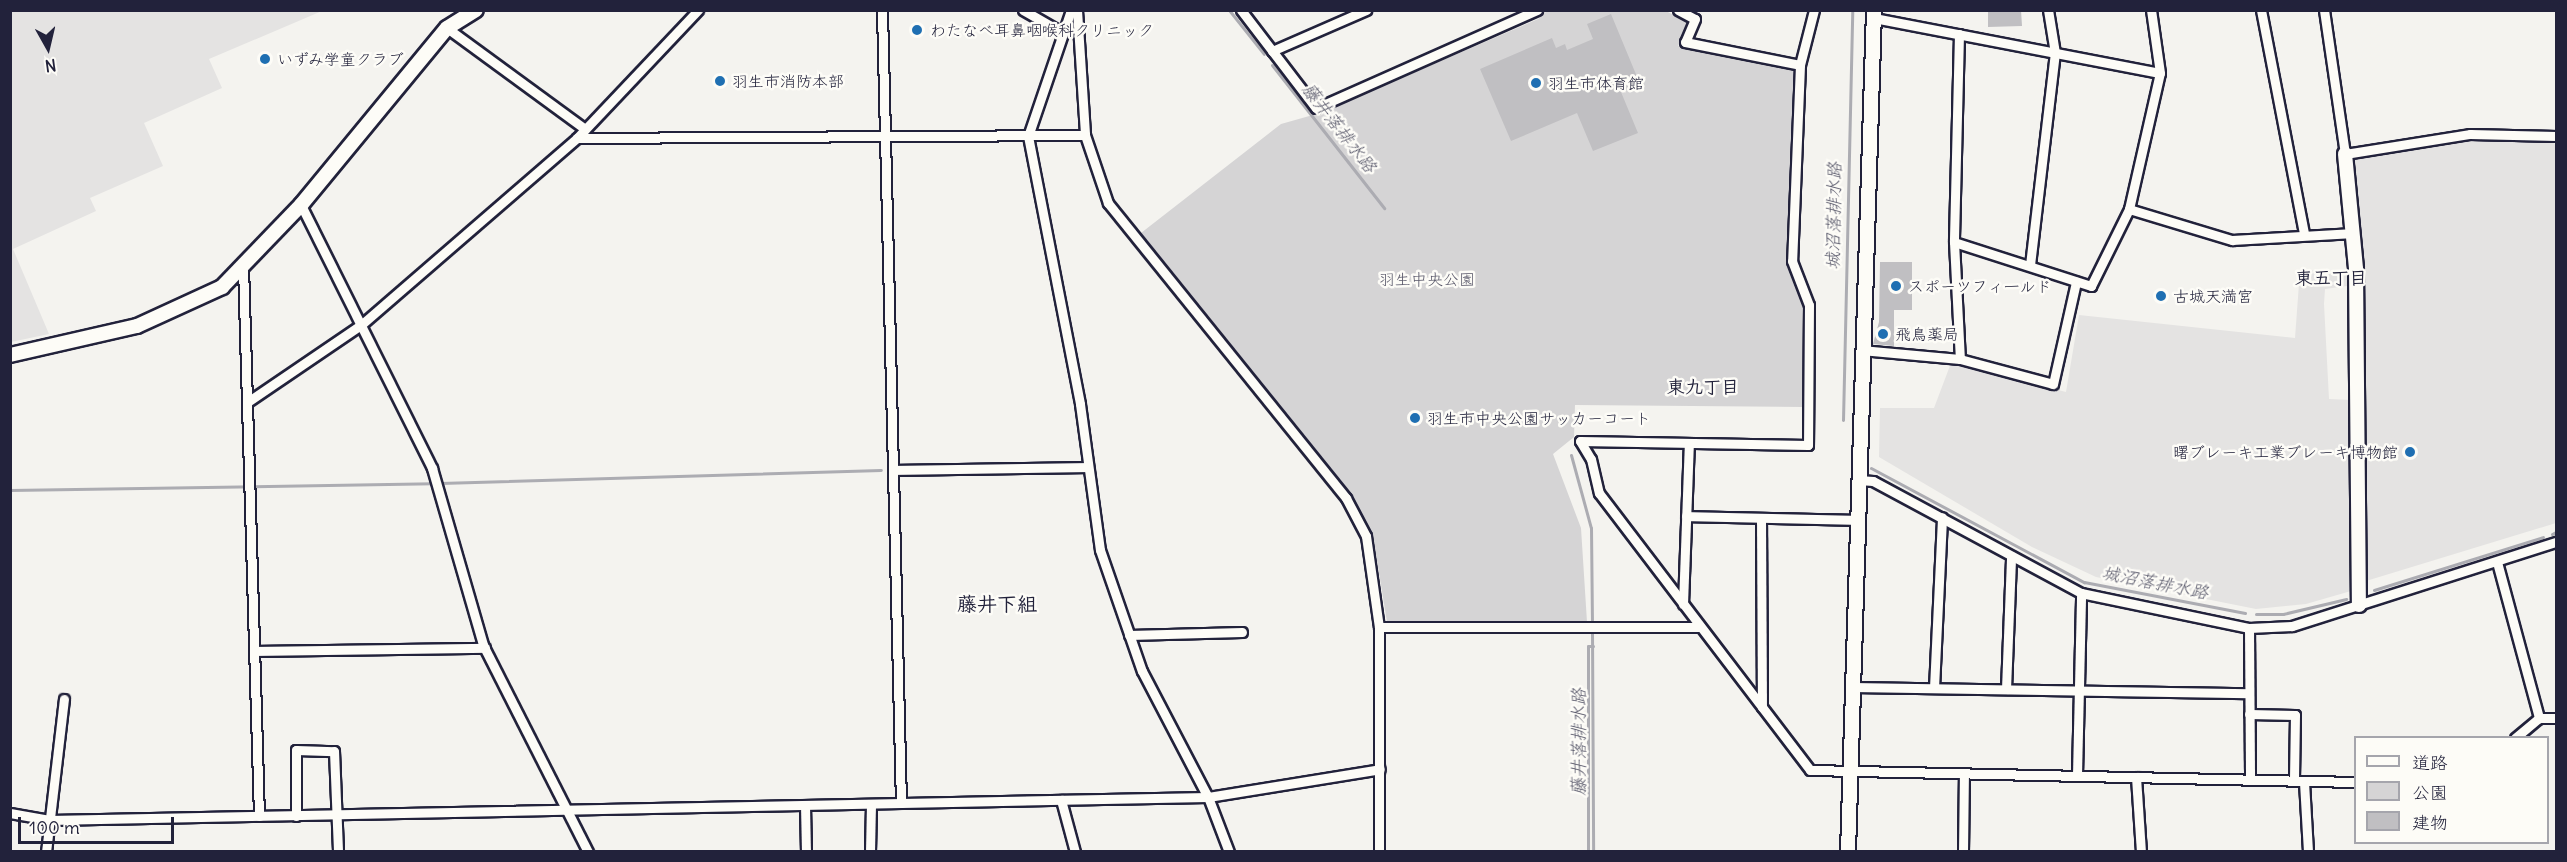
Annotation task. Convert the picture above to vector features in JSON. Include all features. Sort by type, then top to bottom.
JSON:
[{"type":"street","points":[[249,401],[361,326],[576,138],[698,10]]},
{"type":"street","points":[[882,10],[895,470],[901,803]]},
{"type":"street","points":[[1023,10],[1063,33]]},
{"type":"street","points":[[1071,10],[1028,136],[1080,404],[1086,467],[1100,550],[1142,671],[1208,797],[1228,852]]},
{"type":"street","points":[[1077,10],[1085,135],[1108,203],[1346,498],[1366,536],[1379,627],[1379,852]]},
{"type":"street","points":[[1241,10],[1316,108],[1538,10]]},
{"type":"street","points":[[1272,51],[1366,10]]},
{"type":"street","points":[[1678,10],[1695,20],[1685,42],[1800,65]]},
{"type":"street","points":[[1814,10],[1800,65],[1792,261],[1809,305],[1808,445],[1580,441],[1591,459],[1599,493],[1810,771],[2354,782]]},
{"type":"street","points":[[2030,265],[2055,53],[2049,10]]},
{"type":"street","points":[[1954,242],[2091,286],[2129,209],[2160,73],[2151,10]]},
{"type":"street","points":[[2261,10],[2304,233]]},
{"type":"street","points":[[2324,10],[2355,233],[2360,605]]},
{"type":"street","points":[[10,355],[169,314],[222,287],[301,205],[447,28],[471,11]]},
{"type":"street","points":[[1848,852],[1861,350],[1874,14],[1959,34],[2160,73]]},
{"type":"street","points":[[447,28],[585,129]]},
{"type":"street","points":[[1959,34],[1954,242],[1960,359]]},
{"type":"street","points":[[2345,154],[2470,134],[2556,136]]},
{"type":"street","points":[[576,138],[885,138],[1085,135]]},
{"type":"street","points":[[301,205],[432,468],[485,648],[588,852]]},
{"type":"street","points":[[2129,209],[2232,240],[2304,233],[2355,233]]},
{"type":"street","points":[[243,265],[257,651],[260,816]]},
{"type":"street","points":[[1861,350],[1960,359],[2053,384],[2076,282]]},
{"type":"street","points":[[1683,604],[1689,443]]},
{"type":"street","points":[[895,470],[1086,467]]},
{"type":"street","points":[[1858,480],[1873,481],[2081,593],[2249,628],[2292,626],[2556,542]]},
{"type":"street","points":[[1686,516],[1857,520]]},
{"type":"street","points":[[1934,688],[1942,517]]},
{"type":"street","points":[[1761,518],[1762,708]]},
{"type":"street","points":[[2006,689],[2011,556]]},
{"type":"street","points":[[2497,562],[2539,718]]},
{"type":"street","points":[[2077,775],[2081,593]]},
{"type":"street","points":[[1379,627],[1700,627]]},
{"type":"street","points":[[2249,628],[2250,780]]},
{"type":"street","points":[[1129,635],[1242,632]]},
{"type":"street","points":[[257,651],[485,648]]},
{"type":"street","points":[[1852,687],[2249,693]]},
{"type":"street","points":[[46,852],[64,699]]},
{"type":"street","points":[[2249,714],[2295,715],[2294,781]]},
{"type":"street","points":[[2517,736],[2539,718],[2556,718]]},
{"type":"street","points":[[296,816],[296,750],[334,751],[333,815],[338,852]]},
{"type":"street","points":[[10,813],[50,820],[1208,797],[1380,769]]},
{"type":"street","points":[[1963,852],[1964,774]]},
{"type":"street","points":[[2136,777],[2141,852]]},
{"type":"street","points":[[2304,782],[2308,852]]},
{"type":"street","points":[[1061,800],[1075,852]]},
{"type":"street","points":[[870,852],[871,804]]},
{"type":"street","points":[[805,805],[806,852]]},
{"type":"shaded area","points":[[10,11],[322,11],[209,59],[222,88],[144,123],[163,166],[90,198],[96,211],[13,249],[49,334],[11,342]]},
{"type":"shaded area","points":[[2472,139],[2554,141],[2556,149],[2556,523],[2366,581],[2361,267],[2349,158]]},
{"type":"shaded area","points":[[2300,270],[2348,271],[2347,286],[2325,289],[2324,304],[2329,399],[2351,400],[2351,591],[2306,604],[2256,609],[2096,577],[2032,547],[1879,457],[1880,408],[1934,408],[1951,363],[2066,392],[2079,315],[2295,338]]},
{"type":"green space","name":"羽生中央公園","points":[[1547,11],[1666,11],[1689,23],[1678,46],[1796,70],[1788,262],[1804,306],[1803,407],[1575,405],[1574,437],[1553,454],[1581,528],[1587,622],[1387,622],[1373,536],[1351,494],[1141,233],[1281,124],[1320,113],[1538,19]]},
{"type":"building","points":[[1988,10],[2021,10],[2022,26],[1988,27]]},
{"type":"building","name":"羽生市体育館","points":[[1611,14],[1640,84],[1621,92],[1638,133],[1593,151],[1577,113],[1511,141],[1480,69],[1552,38],[1556,48],[1565,44],[1567,50],[1593,39],[1587,24]]},
{"type":"building","name":"スポーツフィ一ルド","points":[[1880,262],[1912,262],[1912,310],[1894,310],[1894,346],[1873,344],[1879,322]]},
{"type":"waterway","name":"藤井落排水路","points":[[1229,10],[1264,54]]},
{"type":"waterway","name":"城沼落排水路","points":[[1843,420],[1852,12]]},
{"type":"waterway","name":"藤井落排水路","points":[[1272,65],[1384,208]]},
{"type":"waterway","name":"藤井落排水路","points":[[1571,455],[1591,528],[1592,620]]},
{"type":"waterway","name":"城沼落排水路","points":[[1871,468],[2084,582],[2245,613]]},
{"type":"waterway","points":[[440,483],[881,470]]},
{"type":"waterway","points":[[10,490],[433,483]]},
{"type":"waterway","name":"城沼落排水路","points":[[2552,534],[2556,532]]},
{"type":"waterway","name":"城沼落排水路","points":[[2374,590],[2543,537]]},
{"type":"waterway","name":"城沼落排水路","points":[[2256,614],[2283,614],[2346,599]]},
{"type":"waterway","name":"藤井落排水路","points":[[1592,632],[1593,852]]},
{"type":"waterway","points":[[1588,852],[1588,646],[1593,646]]},
{"type":"place","name":"わたなべ耳鼻咽喉科クリニック","points":[[917,30]]},
{"type":"place","name":"いずみ学童クラブ","points":[[265,59]]},
{"type":"place","name":"羽生市消防本部","points":[[720,81]]},
{"type":"place","name":"羽生市体育館","points":[[1536,83]]},
{"type":"place","name":"スポーツフィ一ルド","points":[[1896,286]]},
{"type":"place","name":"古城天満宮","points":[[2161,296]]},
{"type":"place","name":"飛鳥薬局","points":[[1883,334]]},
{"type":"place","name":"羽生市中央公園サッカーコート","points":[[1415,418]]},
{"type":"place","name":"曙ブレーキ工業ブレーキ博物館","points":[[2410,452]]},
{"type":"district","name":"東五丁目","points":[[2331,278]]},
{"type":"district","name":"東九丁目","points":[[1703,387]]},
{"type":"district","name":"藤井下組","points":[[997,603]]}]
